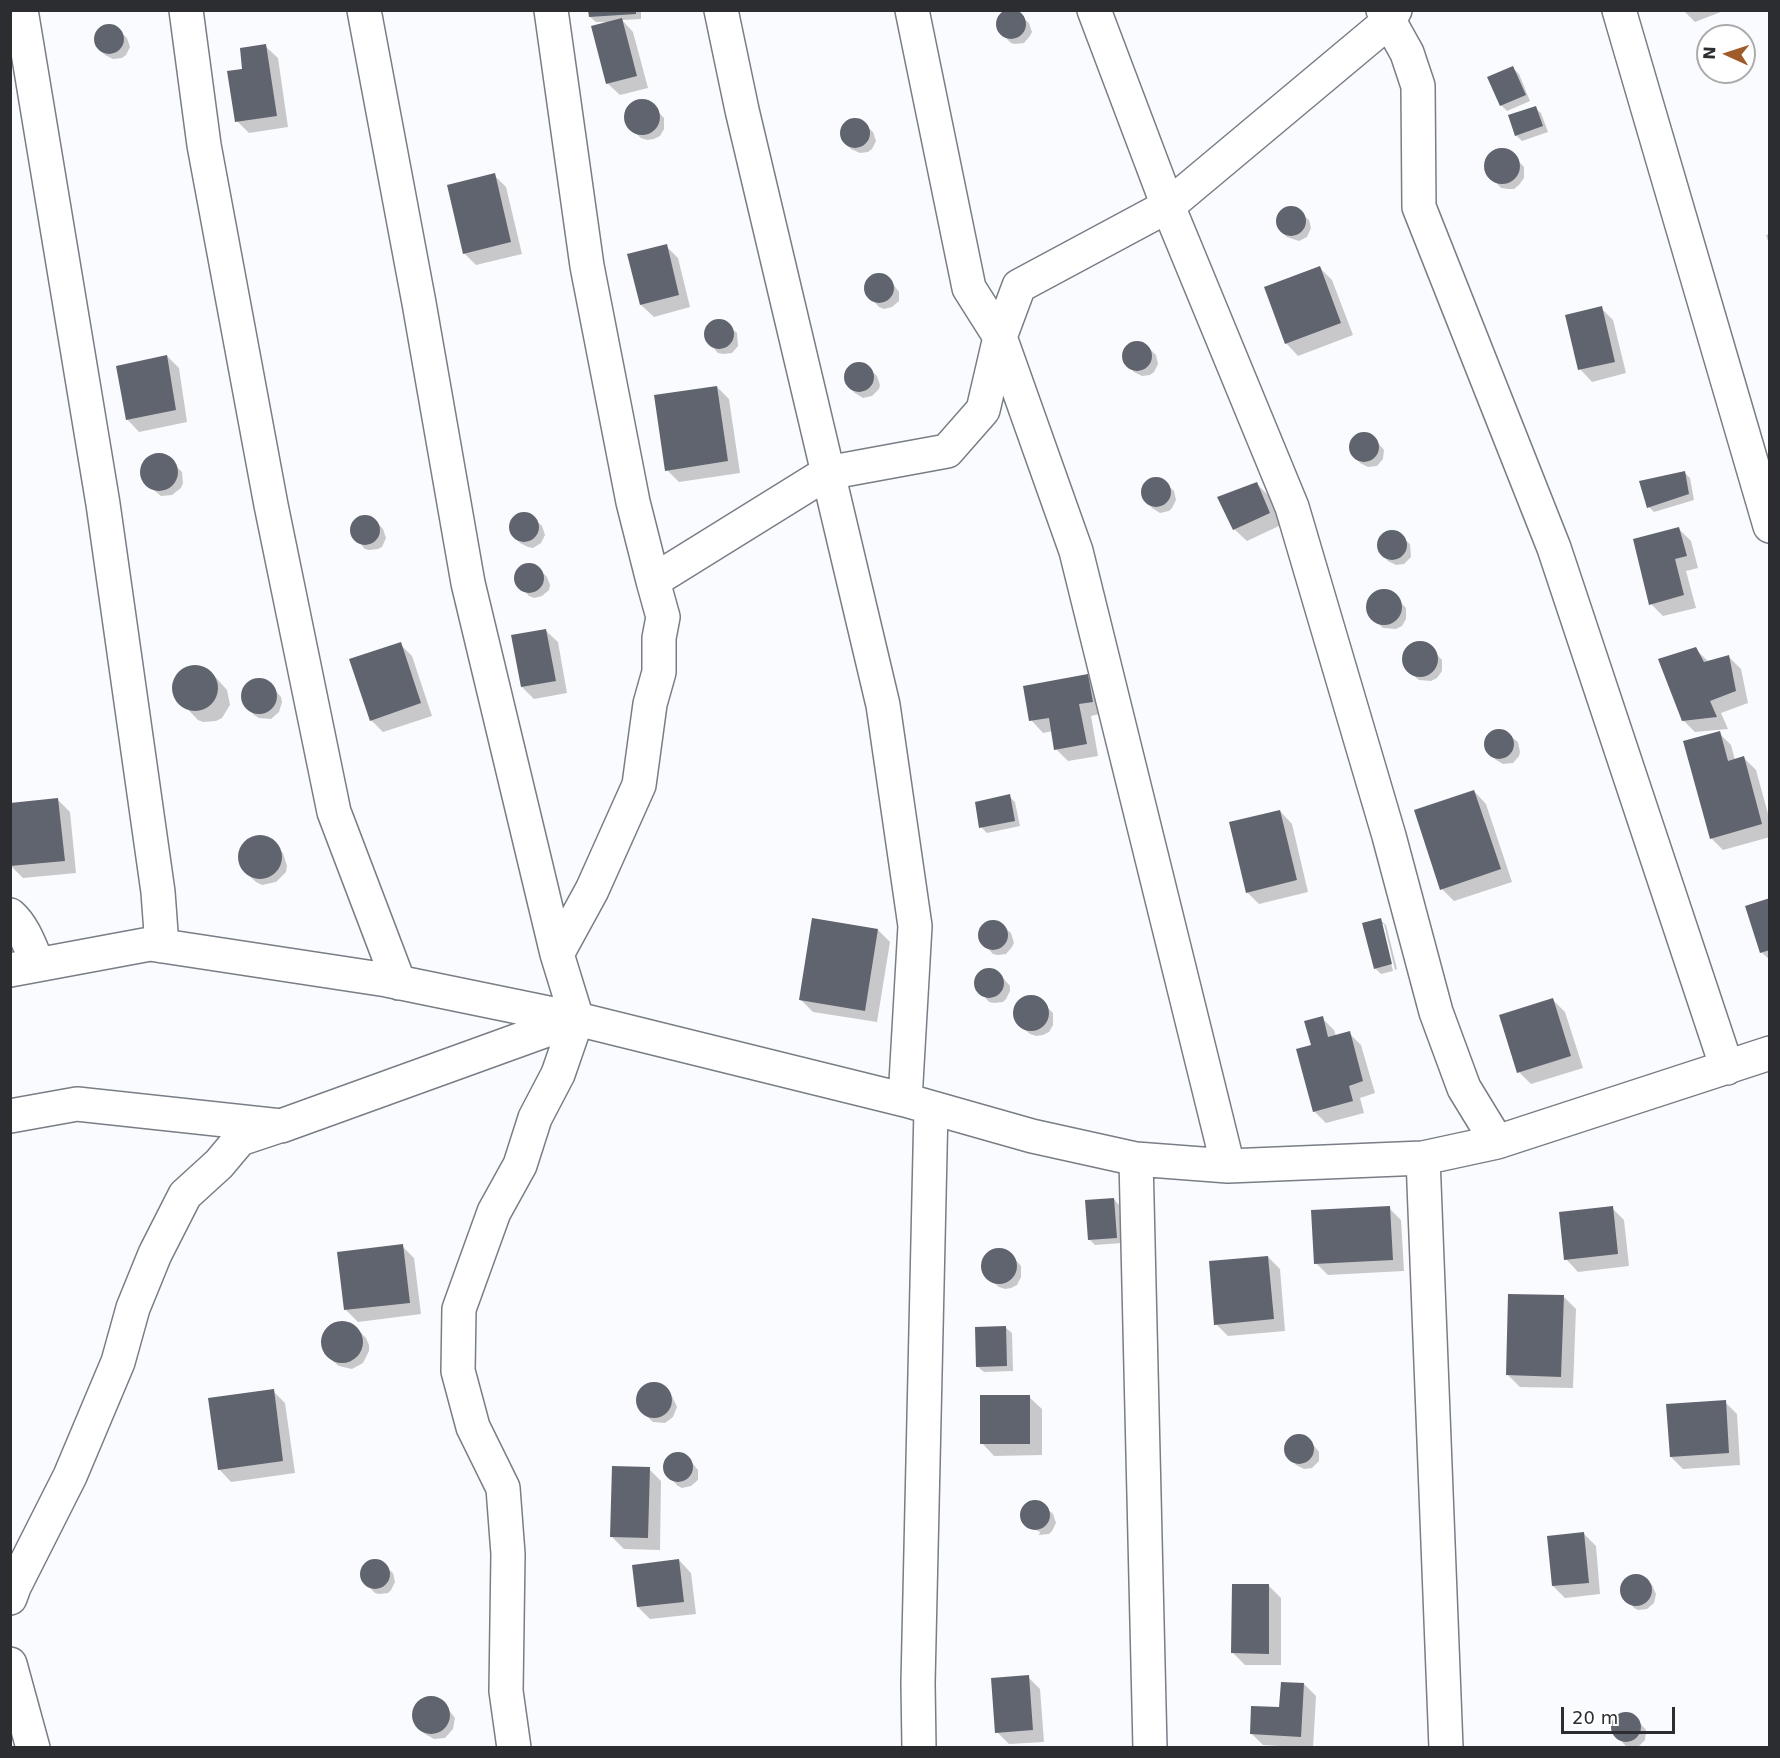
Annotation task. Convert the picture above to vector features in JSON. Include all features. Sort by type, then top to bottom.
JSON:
[{"type":"street","points":[[21,10],[104,504],[158,892],[162,946]]},
{"type":"street","points":[[186,10],[204,145],[271,505],[334,812],[399,983]]},
{"type":"street","points":[[364,10],[468,583],[557,954],[577,1019],[558,1074],[536,1118],[520,1165],[494,1212],[459,1310],[458,1371],[472,1427],[503,1488],[508,1554],[506,1691],[514,1748]]},
{"type":"street","points":[[551,10],[587,266],[633,502],[663,617],[659,638],[659,672],[650,704],[639,785],[592,890],[557,954]]},
{"type":"street","points":[[721,10],[742,110],[883,705],[915,926],[918,1104],[919,1748]]},
{"type":"street","points":[[912,10],[969,288],[1000,337],[1076,551],[1228,1166]]},
{"type":"street","points":[[1094,10],[1168,206],[1292,507],[1389,836],[1436,1012],[1464,1088],[1497,1142]]},
{"type":"street","points":[[1619,10],[1770,526]]},
{"type":"street","points":[[653,581],[827,473],[947,451],[983,410],[1000,337],[1019,286],[1168,206],[1389,14],[1418,86],[1419,207],[1554,548],[1727,1068]]},
{"type":"street","points":[[10,915],[25,935],[24,967],[150,944],[399,983],[577,1019],[918,1104],[1032,1136],[1136,1159],[1228,1166],[1423,1158],[1497,1142],[1770,1053]]},
{"type":"street","points":[[10,1598],[70,1476],[118,1362],[133,1308],[155,1254],[185,1195],[219,1164],[240,1139],[577,1019]]},
{"type":"street","points":[[10,1116],[77,1104],[281,1126]]},
{"type":"street","points":[[1423,1158],[1446,1748]]},
{"type":"street","points":[[1136,1159],[1150,1748]]},
{"type":"street","points":[[10,1664],[33,1748]]},
{"type":"building","points":[[1011,9],[1022,13],[1026,24],[1022,35],[1011,39],[1000,35],[996,24],[1000,13]]},
{"type":"building","points":[[588,10],[636,10],[636,14],[589,17]]},
{"type":"building","points":[[622,18],[637,76],[606,84],[591,26]]},
{"type":"building","points":[[109,24],[120,28],[124,39],[120,50],[109,54],[98,50],[94,39],[98,28]]},
{"type":"building","points":[[266,44],[277,116],[235,122],[227,71],[242,69],[240,48]]},
{"type":"building","points":[[1513,66],[1526,95],[1500,106],[1487,77]]},
{"type":"building","points":[[642,99],[655,104],[660,117],[655,130],[642,135],[629,130],[624,117],[629,104]]},
{"type":"building","points":[[1536,106],[1543,126],[1515,136],[1508,115]]},
{"type":"building","points":[[855,118],[866,122],[870,133],[866,144],[855,148],[844,144],[840,133],[844,122]]},
{"type":"building","points":[[1502,148],[1515,153],[1520,166],[1515,179],[1502,184],[1489,179],[1484,166],[1489,153]]},
{"type":"building","points":[[495,173],[511,242],[463,254],[447,185]]},
{"type":"building","points":[[1291,206],[1302,210],[1306,221],[1302,232],[1291,236],[1280,232],[1276,221],[1280,210]]},
{"type":"building","points":[[667,244],[679,295],[640,305],[627,254]]},
{"type":"building","points":[[1320,266],[1341,323],[1285,344],[1264,287]]},
{"type":"building","points":[[879,273],[890,277],[894,288],[890,299],[879,303],[868,299],[864,288],[868,277]]},
{"type":"building","points":[[1602,306],[1615,362],[1578,370],[1565,315]]},
{"type":"building","points":[[719,319],[730,323],[734,334],[730,345],[719,349],[708,345],[704,334],[708,323]]},
{"type":"building","points":[[1137,341],[1148,345],[1152,356],[1148,367],[1137,371],[1126,367],[1122,356],[1126,345]]},
{"type":"building","points":[[167,355],[176,410],[126,420],[116,366]]},
{"type":"building","points":[[859,362],[870,366],[874,377],[870,388],[859,392],[848,388],[844,377],[848,366]]},
{"type":"building","points":[[717,386],[728,461],[665,471],[654,395]]},
{"type":"building","points":[[1364,432],[1375,436],[1379,447],[1375,458],[1364,462],[1353,458],[1349,447],[1353,436]]},
{"type":"building","points":[[159,453],[166,454],[172,459],[177,465],[177,479],[172,485],[166,490],[159,491],[152,490],[146,485],[141,479],[140,472],[141,465],[146,459],[152,454]]},
{"type":"building","points":[[1685,471],[1689,494],[1647,508],[1639,481]]},
{"type":"building","points":[[1156,477],[1167,481],[1171,492],[1167,503],[1156,507],[1145,503],[1141,492],[1145,481]]},
{"type":"building","points":[[1257,482],[1270,513],[1233,530],[1217,497]]},
{"type":"building","points":[[524,512],[535,516],[539,527],[535,538],[524,542],[513,538],[509,527],[513,516]]},
{"type":"building","points":[[365,515],[376,519],[380,530],[376,541],[365,545],[354,541],[350,530],[354,519]]},
{"type":"building","points":[[1679,527],[1687,556],[1675,559],[1684,595],[1649,605],[1633,539]]},
{"type":"building","points":[[1392,530],[1403,534],[1407,545],[1403,556],[1392,560],[1381,556],[1377,545],[1381,534]]},
{"type":"building","points":[[529,563],[540,567],[544,578],[540,589],[529,593],[518,589],[514,578],[518,567]]},
{"type":"building","points":[[1384,589],[1397,594],[1402,607],[1397,620],[1384,625],[1371,620],[1366,607],[1371,594]]},
{"type":"building","points":[[546,629],[556,681],[521,687],[511,635]]},
{"type":"building","points":[[1420,641],[1433,646],[1438,659],[1433,672],[1420,677],[1407,672],[1402,659],[1407,646]]},
{"type":"building","points":[[401,642],[421,703],[370,721],[349,659]]},
{"type":"building","points":[[1696,647],[1704,662],[1729,655],[1736,691],[1710,701],[1717,717],[1682,721],[1658,659]]},
{"type":"building","points":[[200,665],[212,671],[217,679],[217,697],[212,705],[204,710],[190,711],[178,705],[173,697],[172,683],[178,671],[186,666]]},
{"type":"building","points":[[1088,674],[1093,702],[1079,704],[1087,744],[1054,750],[1049,718],[1029,721],[1023,686]]},
{"type":"building","points":[[259,678],[272,683],[277,696],[272,709],[259,714],[246,709],[241,696],[246,683]]},
{"type":"building","points":[[1499,729],[1510,733],[1514,744],[1510,755],[1499,759],[1488,755],[1484,744],[1488,733]]},
{"type":"building","points":[[1720,731],[1728,761],[1744,756],[1762,824],[1710,839],[1683,741]]},
{"type":"building","points":[[1474,790],[1501,869],[1440,890],[1414,810]]},
{"type":"building","points":[[1010,794],[1015,821],[979,828],[975,802]]},
{"type":"building","points":[[58,798],[65,861],[10,866],[10,803]]},
{"type":"building","points":[[1280,810],[1297,880],[1246,893],[1229,822]]},
{"type":"building","points":[[260,835],[276,841],[282,857],[276,873],[260,879],[244,873],[238,857],[244,841]]},
{"type":"building","points":[[1770,898],[1770,950],[1760,953],[1745,906]]},
{"type":"building","points":[[812,918],[878,929],[865,1011],[799,1000]]},
{"type":"building","points":[[1381,918],[1392,964],[1374,969],[1362,923]]},
{"type":"building","points":[[993,920],[1004,924],[1008,935],[1004,946],[993,950],[982,946],[978,935],[982,924]]},
{"type":"building","points":[[989,968],[1000,972],[1004,983],[1000,994],[989,998],[978,994],[974,983],[978,972]]},
{"type":"building","points":[[1031,995],[1044,1000],[1049,1013],[1044,1026],[1031,1031],[1018,1026],[1013,1013],[1018,1000]]},
{"type":"building","points":[[1553,998],[1571,1056],[1517,1073],[1499,1015]]},
{"type":"building","points":[[1323,1016],[1328,1037],[1350,1031],[1363,1081],[1349,1086],[1353,1101],[1313,1112],[1296,1049],[1311,1045],[1304,1021]]},
{"type":"building","points":[[1114,1198],[1117,1238],[1088,1240],[1085,1200]]},
{"type":"building","points":[[1390,1206],[1393,1260],[1314,1264],[1311,1210]]},
{"type":"building","points":[[1613,1206],[1618,1254],[1564,1260],[1559,1212]]},
{"type":"building","points":[[403,1244],[410,1303],[344,1310],[337,1252]]},
{"type":"building","points":[[999,1248],[1012,1253],[1017,1266],[1012,1279],[999,1284],[986,1279],[981,1266],[986,1253]]},
{"type":"building","points":[[1268,1256],[1274,1319],[1214,1325],[1209,1261]]},
{"type":"building","points":[[1508,1294],[1564,1295],[1561,1377],[1506,1375]]},
{"type":"building","points":[[342,1321],[350,1322],[357,1327],[362,1334],[362,1350],[357,1357],[350,1362],[342,1363],[334,1362],[327,1357],[322,1350],[321,1342],[322,1334],[327,1327],[334,1322]]},
{"type":"building","points":[[1006,1326],[1007,1366],[976,1367],[975,1327]]},
{"type":"building","points":[[654,1382],[667,1387],[672,1400],[667,1413],[654,1418],[641,1413],[636,1400],[641,1387]]},
{"type":"building","points":[[274,1389],[283,1461],[218,1470],[208,1398]]},
{"type":"building","points":[[980,1395],[1030,1395],[1030,1444],[980,1444]]},
{"type":"building","points":[[1726,1400],[1729,1453],[1670,1457],[1666,1404]]},
{"type":"building","points":[[1299,1434],[1310,1438],[1314,1449],[1310,1460],[1299,1464],[1288,1460],[1284,1449],[1288,1438]]},
{"type":"building","points":[[678,1452],[689,1456],[693,1467],[689,1478],[678,1482],[667,1478],[663,1467],[667,1456]]},
{"type":"building","points":[[612,1466],[650,1467],[648,1538],[610,1537]]},
{"type":"building","points":[[1035,1500],[1046,1504],[1050,1515],[1046,1526],[1035,1530],[1024,1526],[1020,1515],[1024,1504]]},
{"type":"building","points":[[1584,1532],[1589,1583],[1552,1586],[1547,1536]]},
{"type":"building","points":[[375,1559],[386,1563],[390,1574],[386,1585],[375,1589],[364,1585],[360,1574],[364,1563]]},
{"type":"building","points":[[679,1559],[684,1602],[637,1607],[632,1565]]},
{"type":"building","points":[[1636,1574],[1647,1579],[1652,1590],[1647,1601],[1636,1606],[1625,1601],[1620,1590],[1625,1579]]},
{"type":"building","points":[[1232,1584],[1269,1584],[1269,1654],[1231,1653]]},
{"type":"building","points":[[1029,1675],[1033,1730],[995,1733],[991,1678]]},
{"type":"building","points":[[1281,1682],[1304,1683],[1301,1737],[1250,1734],[1251,1706],[1279,1707]]},
{"type":"building","points":[[431,1696],[438,1697],[444,1702],[449,1708],[449,1722],[444,1728],[438,1733],[431,1734],[424,1733],[418,1728],[413,1722],[412,1715],[413,1708],[418,1702],[424,1697]]},
{"type":"building","points":[[1626,1712],[1637,1716],[1641,1727],[1637,1738],[1626,1742],[1615,1738],[1611,1727],[1615,1716]]}]
